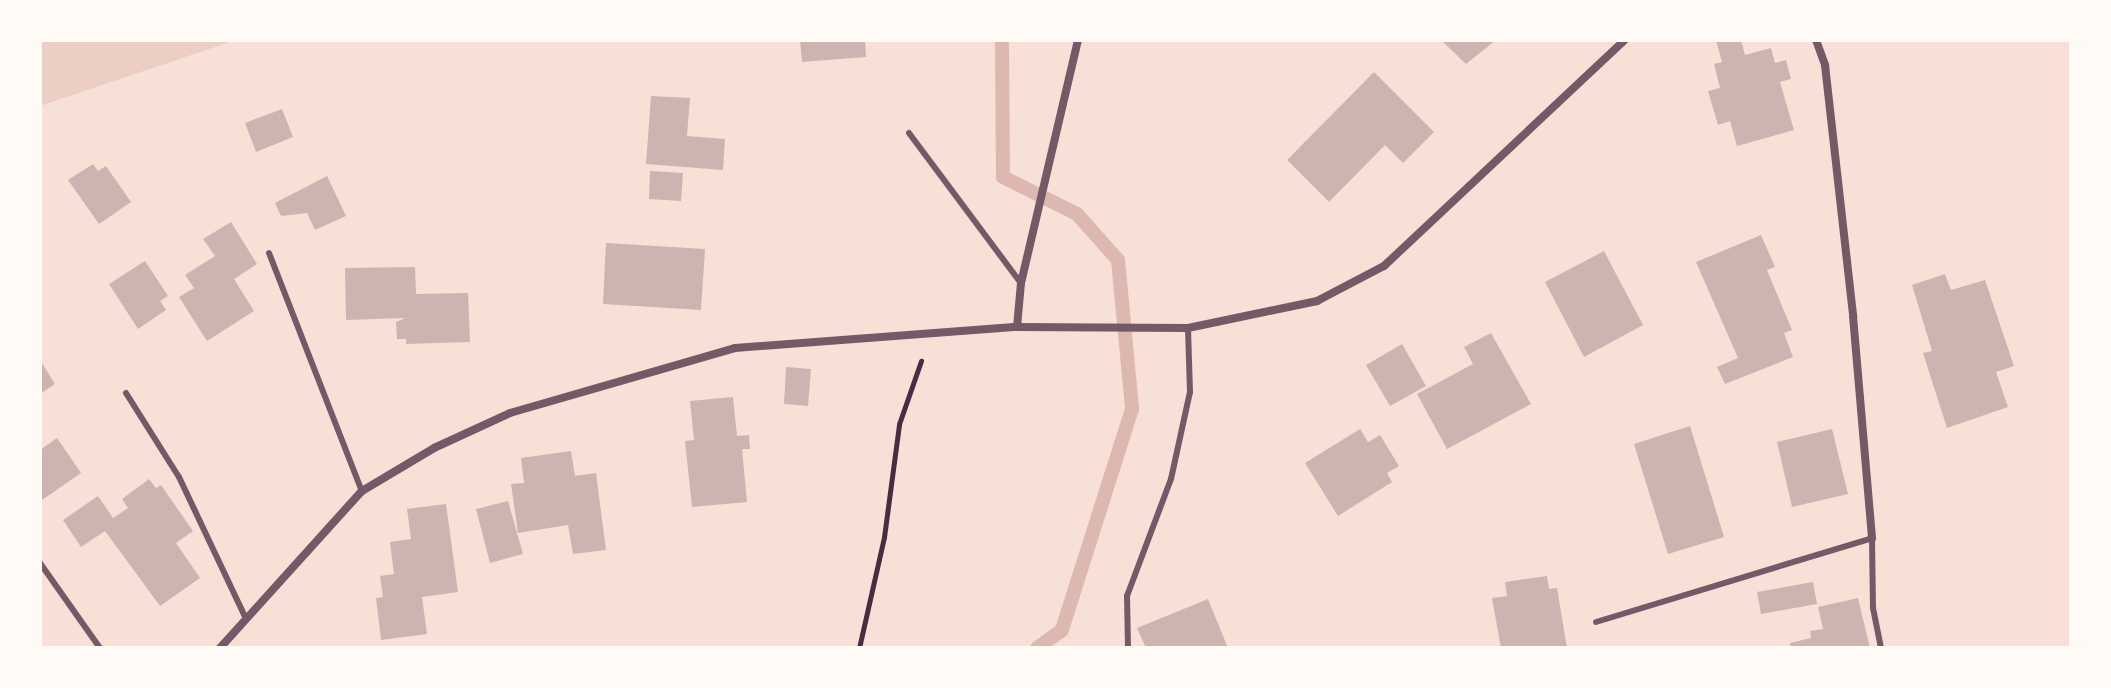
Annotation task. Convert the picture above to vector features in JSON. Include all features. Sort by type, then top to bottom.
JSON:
[{"type":"street","points":[[1017,327],[1021,283],[1078,40]]},
{"type":"street","points":[[220,648],[362,491],[434,448],[510,413],[735,348],[1017,327],[1188,328],[1317,301],[1384,266],[1625,40]]},
{"type":"street","points":[[1816,40],[1825,65],[1853,316],[1872,538]]},
{"type":"lane","points":[[909,133],[1021,283]]},
{"type":"lane","points":[[269,253],[362,491]]},
{"type":"lane","points":[[1128,648],[1127,596],[1171,479],[1190,392],[1188,328]]},
{"type":"lane","points":[[126,393],[179,477],[246,619]]},
{"type":"lane","points":[[1596,622],[1872,538],[1873,608],[1881,648]]},
{"type":"lane","points":[[40,563],[100,648]]},
{"type":"path","points":[[859,648],[884,537],[899,424],[932,331]]},
{"type":"shaded area","points":[[40,40],[236,40],[40,106]]},
{"type":"building","points":[[800,40],[865,40],[866,57],[802,62]]},
{"type":"building","points":[[1441,40],[1496,40],[1466,64]]},
{"type":"building","points":[[1716,40],[1741,40],[1745,55],[1771,48],[1775,63],[1786,60],[1791,79],[1780,82],[1794,130],[1737,146],[1730,121],[1718,125],[1708,91],[1720,88],[1714,64],[1722,62]]},
{"type":"building","points":[[1374,72],[1434,132],[1403,163],[1385,145],[1329,202],[1287,160]]},
{"type":"building","points":[[651,96],[690,98],[687,136],[725,139],[723,170],[646,164]]},
{"type":"building","points":[[282,109],[293,137],[256,152],[245,123]]},
{"type":"building","points":[[93,164],[98,171],[106,166],[131,202],[99,224],[68,180]]},
{"type":"building","points":[[650,171],[683,173],[681,201],[649,199]]},
{"type":"building","points":[[327,176],[346,216],[315,230],[307,213],[281,216],[275,203]]},
{"type":"building","points":[[231,222],[257,264],[234,279],[254,311],[207,341],[179,297],[194,288],[185,275],[215,256],[203,239]]},
{"type":"building","points":[[1761,235],[1775,267],[1767,270],[1792,330],[1784,333],[1793,357],[1725,384],[1717,367],[1738,358],[1696,262]]},
{"type":"building","points":[[606,243],[705,249],[701,310],[603,304]]},
{"type":"building","points":[[1604,251],[1643,325],[1584,357],[1545,282]]},
{"type":"building","points":[[145,261],[168,296],[160,301],[166,310],[138,329],[109,284]]},
{"type":"building","points":[[415,267],[416,294],[468,293],[470,342],[406,344],[406,339],[397,339],[396,322],[405,318],[346,320],[345,268]]},
{"type":"building","points":[[1945,274],[1951,290],[1985,280],[2014,366],[1996,372],[2008,407],[1947,428],[1923,353],[1932,351],[1912,285]]},
{"type":"building","points":[[1491,333],[1531,404],[1447,449],[1417,394],[1473,364],[1464,347]]},
{"type":"building","points":[[1402,344],[1426,386],[1390,406],[1366,365]]},
{"type":"building","points":[[40,360],[55,384],[40,394]]},
{"type":"building","points":[[786,367],[811,369],[808,406],[784,404]]},
{"type":"building","points":[[733,397],[737,436],[749,435],[750,449],[742,449],[747,502],[692,507],[685,441],[694,440],[690,401]]},
{"type":"building","points":[[1690,426],[1724,537],[1668,554],[1634,444]]},
{"type":"building","points":[[1360,429],[1368,442],[1380,435],[1399,466],[1387,473],[1392,482],[1338,516],[1305,463]]},
{"type":"building","points":[[1832,429],[1848,494],[1792,507],[1777,442]]},
{"type":"building","points":[[57,438],[81,473],[42,500],[40,450]]},
{"type":"building","points":[[571,451],[575,476],[596,473],[606,550],[573,554],[568,525],[518,533],[511,484],[524,483],[521,458]]},
{"type":"building","points":[[149,479],[156,488],[161,485],[193,531],[176,543],[200,578],[160,606],[105,531],[81,547],[63,520],[98,496],[113,518],[128,508],[122,499]]},
{"type":"building","points":[[508,501],[523,554],[490,563],[476,509]]},
{"type":"building","points":[[446,504],[458,592],[422,597],[427,634],[381,640],[376,598],[383,597],[380,576],[394,574],[390,542],[411,539],[407,509]]},
{"type":"building","points":[[1547,576],[1549,589],[1557,588],[1567,648],[1501,648],[1492,598],[1507,596],[1505,582]]},
{"type":"building","points":[[1813,582],[1817,604],[1761,614],[1757,592]]},
{"type":"building","points":[[1858,598],[1870,648],[1791,648],[1790,643],[1811,638],[1810,631],[1823,629],[1818,607]]},
{"type":"building","points":[[1208,599],[1228,648],[1146,648],[1137,628]]},
{"type":"waterway","points":[[1002,40],[1003,177],[1077,214],[1118,260],[1132,409],[1062,630],[1037,648]]}]
